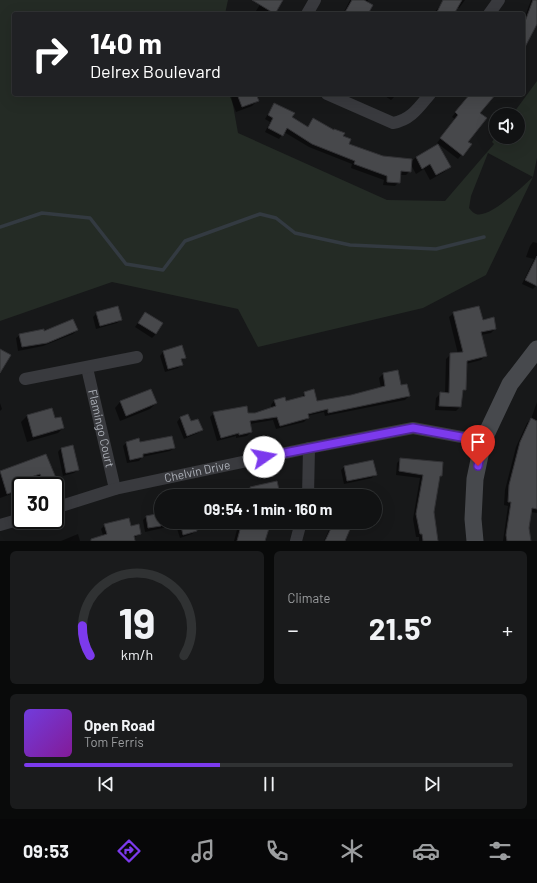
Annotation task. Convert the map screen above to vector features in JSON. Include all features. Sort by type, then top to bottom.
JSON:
[{"type":"street","points":[[308,12],[315,0]]},
{"type":"street","points":[[490,12],[499,0]]},
{"type":"street","points":[[332,96],[393,123],[402,121],[414,114],[428,96]]},
{"type":"street","points":[[475,541],[473,519],[475,479],[483,441],[510,384],[537,349]]},
{"type":"street","points":[[25,379],[137,357]]},
{"type":"street","name":"Flamingo Court","points":[[87,368],[115,490]]},
{"type":"street","name":"Chelvin Drive","points":[[64,505],[115,490],[309,448],[413,428],[483,441]]},
{"type":"street","points":[[308,489],[309,448]]},
{"type":"street","points":[[0,525],[12,522]]},
{"type":"street","points":[[296,541],[299,529]]},
{"type":"shaded area","points":[[0,0],[228,0],[225,12],[12,12],[12,96],[231,96],[238,133],[387,200],[445,201],[494,144],[525,144],[525,108],[517,108],[537,81],[537,158],[533,177],[486,275],[423,308],[258,347],[238,309],[112,282],[0,321]],"holes":[[[488,153],[533,177],[514,194],[489,212],[476,214],[469,208],[471,196]]]},
{"type":"building","points":[[252,0],[283,0],[276,12],[272,12]]},
{"type":"building","points":[[352,0],[364,0],[373,5],[369,12],[345,12]]},
{"type":"building","points":[[443,0],[462,0],[455,12],[437,12]]},
{"type":"building","points":[[533,0],[537,0],[537,24],[525,47],[525,22]]},
{"type":"building","points":[[238,96],[257,96],[259,101],[242,107]]},
{"type":"building","points":[[468,96],[494,96],[480,113],[487,118],[468,142],[472,144],[463,156],[440,138],[458,115],[455,112]]},
{"type":"building","points":[[274,103],[295,113],[292,117],[308,127],[313,118],[334,130],[345,133],[343,136],[351,139],[349,144],[383,156],[412,159],[411,172],[401,171],[400,183],[387,182],[387,176],[354,164],[355,161],[312,144],[287,128],[283,136],[268,128],[273,118],[268,115]]},
{"type":"building","points":[[438,144],[451,167],[436,175],[430,164],[422,169],[416,157]]},
{"type":"building","points":[[537,256],[537,286],[525,280]]},
{"type":"building","points":[[118,306],[122,320],[100,326],[96,312]]},
{"type":"building","points":[[479,306],[483,320],[494,317],[496,329],[481,332],[487,356],[467,361],[466,390],[463,390],[461,407],[439,406],[440,392],[449,393],[450,353],[463,352],[453,312]]},
{"type":"building","points":[[145,312],[163,323],[156,334],[138,323]]},
{"type":"building","points":[[73,319],[78,330],[47,343],[22,347],[19,334],[44,329],[44,331]]},
{"type":"building","points":[[182,345],[186,358],[181,359],[183,365],[168,369],[163,351]]},
{"type":"building","points":[[0,349],[11,355],[0,373]]},
{"type":"building","points":[[398,370],[401,385],[407,384],[410,396],[328,413],[328,409],[308,414],[309,418],[280,426],[277,417],[250,421],[252,432],[239,435],[239,433],[221,438],[213,412],[247,406],[248,413],[255,413],[276,406],[274,400],[285,397],[286,401],[305,396],[304,392],[314,389],[317,401],[351,395],[385,386],[383,373]]},
{"type":"building","points":[[151,389],[157,403],[126,416],[120,401]]},
{"type":"building","points":[[52,408],[55,418],[61,417],[64,428],[33,437],[27,415]]},
{"type":"building","points":[[188,414],[191,421],[198,419],[203,430],[187,436],[180,417]]},
{"type":"building","points":[[531,418],[537,421],[537,509],[532,508],[529,528],[531,541],[507,541],[506,535],[511,502],[508,502],[509,485],[520,442]]},
{"type":"building","points":[[172,436],[175,448],[143,454],[143,457],[130,460],[126,442],[139,438],[140,442]]},
{"type":"building","points":[[73,445],[79,470],[66,473],[61,448]]},
{"type":"building","points":[[46,454],[56,477],[41,477],[40,474],[31,477],[12,477],[12,492],[7,494],[0,471]]},
{"type":"building","points":[[400,458],[443,462],[442,476],[440,476],[434,512],[438,541],[423,541],[422,534],[420,534],[416,514],[423,475],[399,471]]},
{"type":"building","points":[[373,460],[377,475],[347,481],[344,466]]},
{"type":"building","points":[[277,481],[279,489],[250,489],[250,487]]},
{"type":"building","points":[[154,514],[154,527],[148,528],[146,516]]},
{"type":"building","points":[[129,518],[131,526],[139,524],[141,534],[134,536],[135,541],[91,541],[91,539],[107,534],[104,524]]},
{"type":"building","points":[[182,529],[197,529],[197,531],[183,535]]},
{"type":"building","points":[[240,529],[269,529],[265,541],[237,541]]},
{"type":"building","points":[[331,529],[350,529],[345,541],[325,541]]},
{"type":"waterway","points":[[0,227],[42,213],[90,218],[126,264],[163,270],[185,241],[260,214],[276,218],[295,233],[350,245],[436,249],[484,237]]},
{"type":"route","points":[[264,457],[413,428],[483,441],[478,466]]}]
